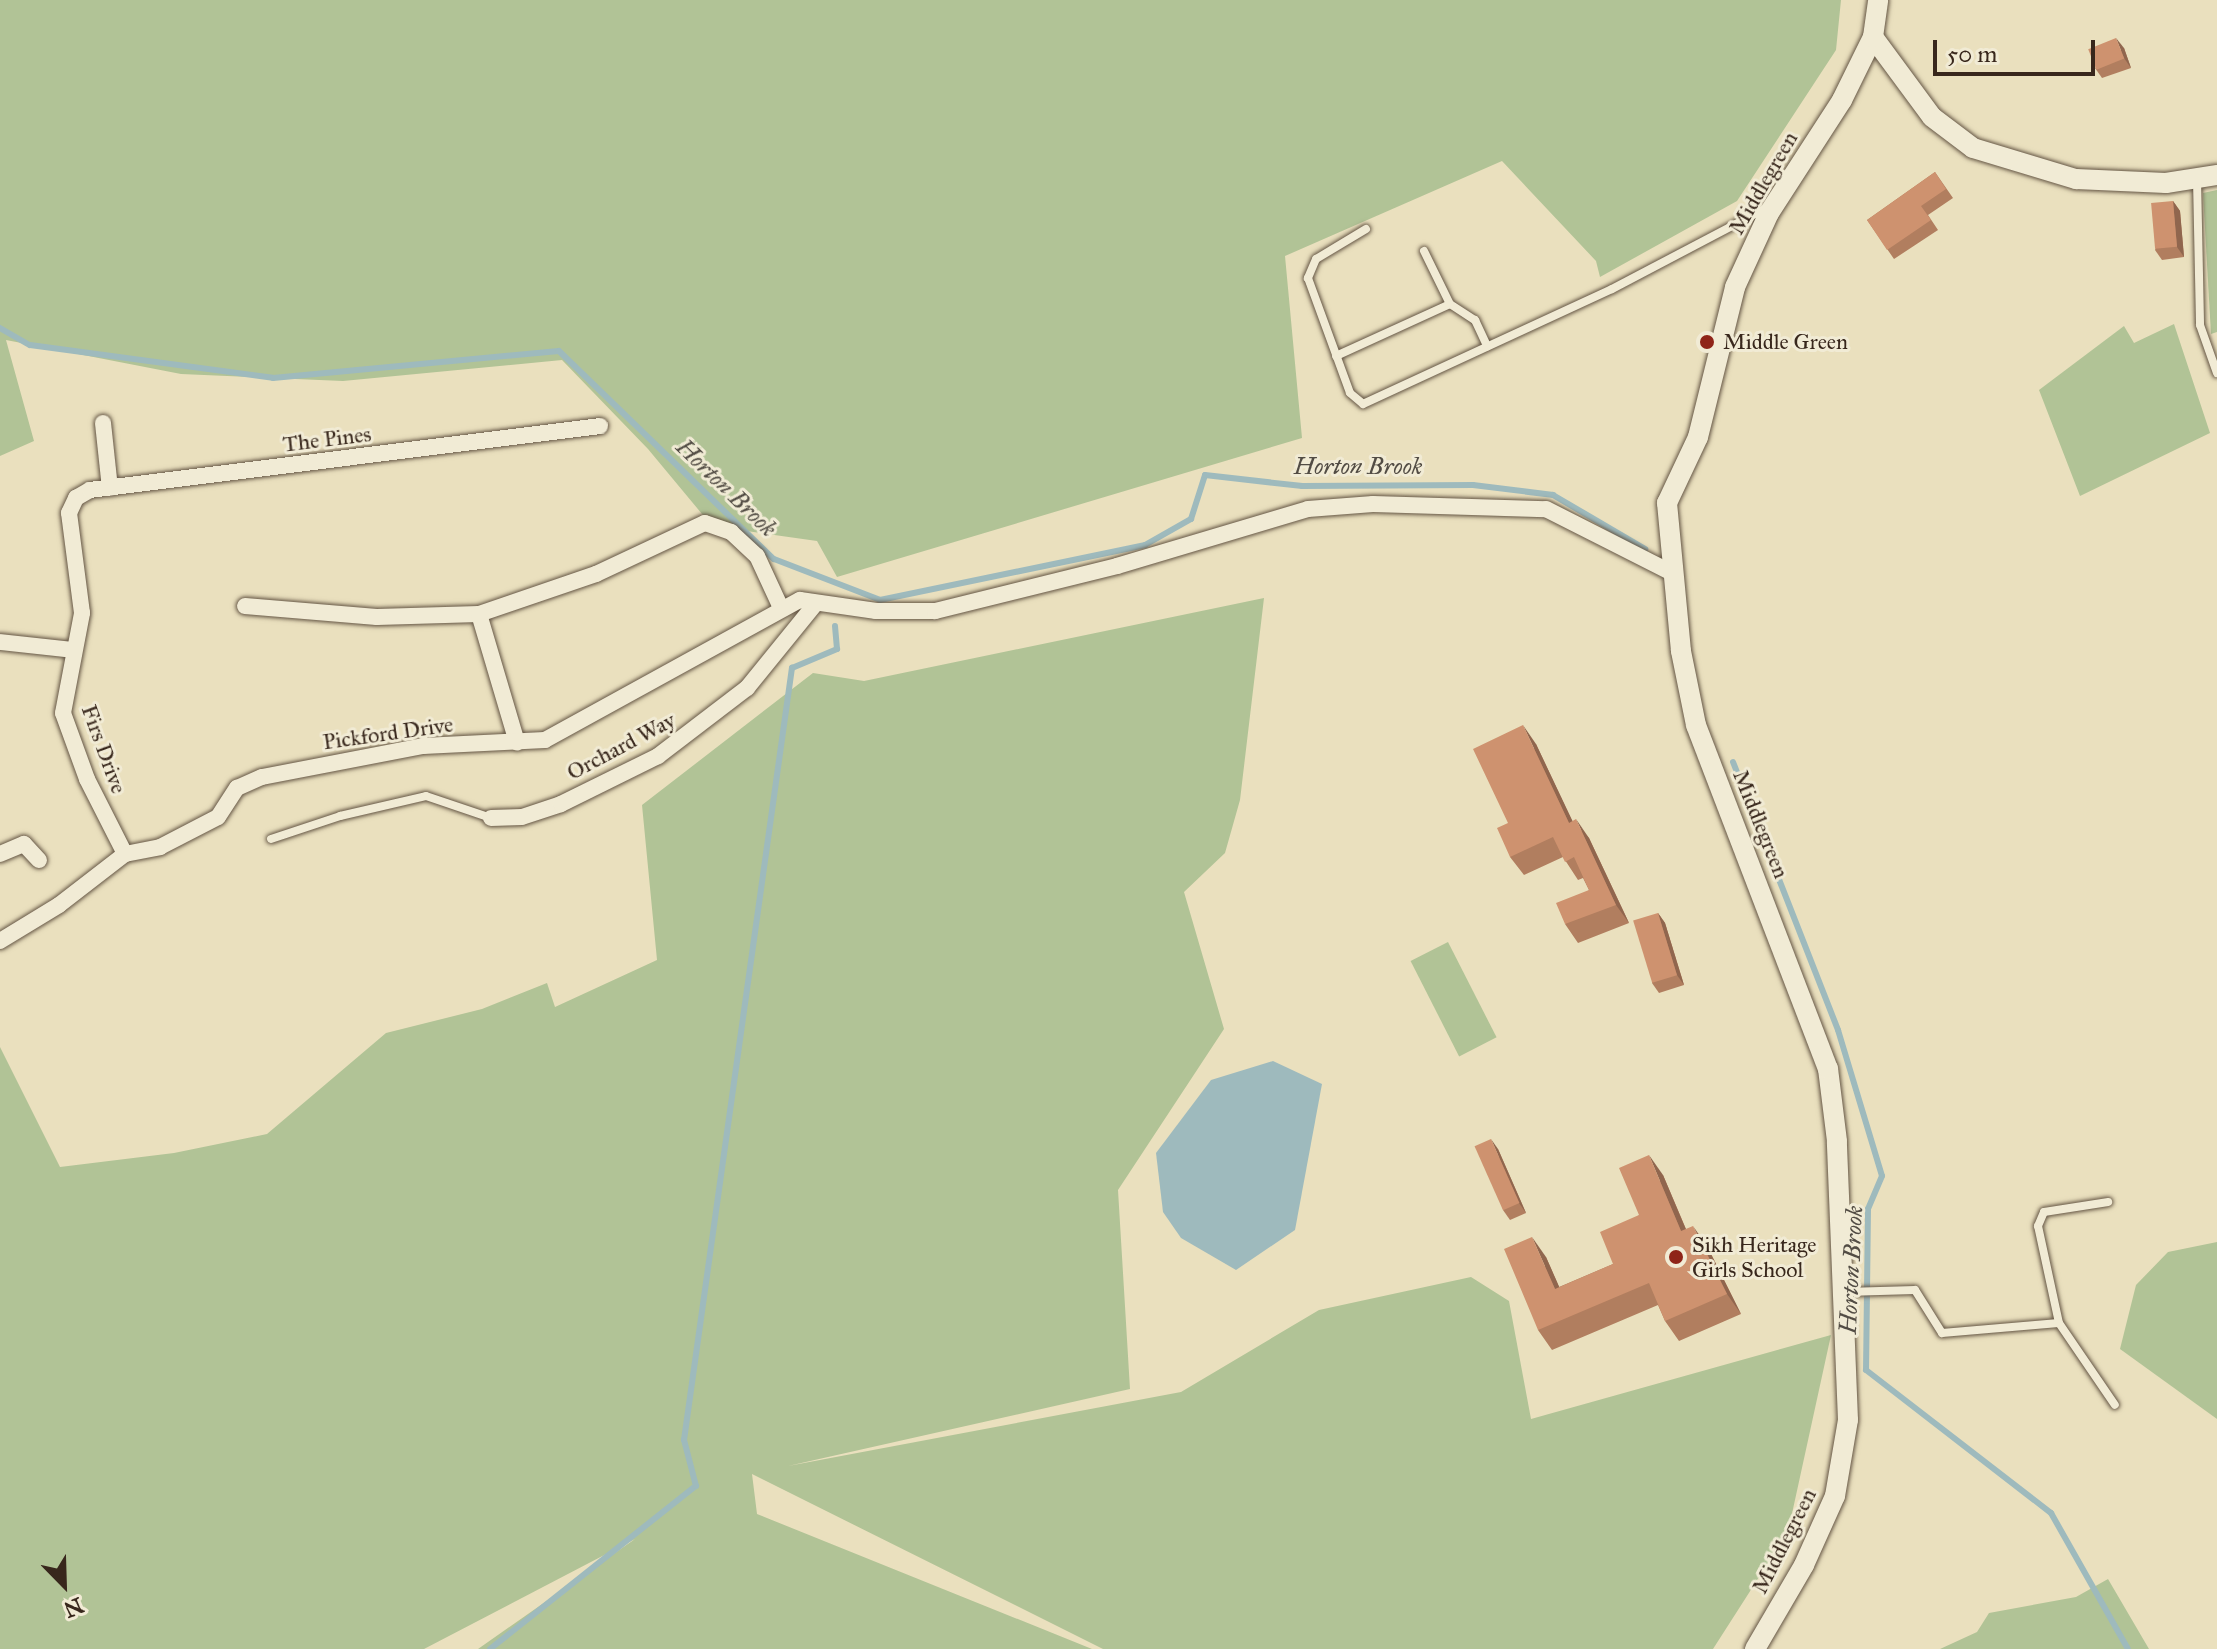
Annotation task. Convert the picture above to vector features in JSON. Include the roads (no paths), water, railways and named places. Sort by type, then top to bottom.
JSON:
[{"type":"street","name":"Middlegreen","points":[[1755,1649],[1804,1565],[1835,1496],[1848,1420],[1837,1141],[1828,1069],[1696,725],[1681,651],[1667,503],[1698,437],[1735,287],[1776,201],[1842,100],[1873,37],[1878,0]]},
{"type":"street","points":[[1873,37],[1932,117],[1973,148],[2076,179],[2166,183],[2207,177]]},
{"type":"street","points":[[103,423],[110,488]]},
{"type":"street","name":"The Pines","points":[[69,513],[76,498],[110,488],[600,426]]},
{"type":"street","points":[[808,602],[876,611],[935,611],[1117,566],[1308,509],[1373,504],[1546,509],[1674,574]]},
{"type":"street","name":"Firs Drive","points":[[69,513],[82,613],[63,713],[87,779],[125,854]]},
{"type":"street","points":[[245,606],[377,617],[479,614],[596,574],[705,523],[731,532],[757,556],[781,608]]},
{"type":"street","name":"Pickford Drive","points":[[1,939],[59,905],[125,854],[192,832],[218,817],[237,788],[262,777],[423,746],[545,740],[773,618],[781,608],[808,602]]},
{"type":"street","name":"Orchard Way","points":[[491,818],[522,817],[561,804],[658,756],[747,688],[808,602]]},
{"type":"street","points":[[479,614],[517,742]]},
{"type":"street","points":[[0,642],[74,650]]},
{"type":"street","points":[[0,854],[24,844],[39,860]]},
{"type":"lane","points":[[2207,177],[2200,325],[2217,373]]},
{"type":"lane","points":[[1366,229],[1325,253],[1309,270],[1350,393],[1363,404],[1612,289],[1776,201]]},
{"type":"lane","points":[[1424,251],[1450,304],[1475,320],[1487,346]]},
{"type":"lane","points":[[1336,356],[1450,304]]},
{"type":"lane","points":[[271,839],[340,816],[426,796],[491,818]]},
{"type":"lane","points":[[2108,1202],[2044,1212],[2038,1226],[2059,1323],[2115,1405]]},
{"type":"lane","points":[[1842,1292],[1915,1290],[1942,1333],[2059,1323]]},
{"type":"water","points":[[1273,1061],[1322,1084],[1295,1230],[1236,1270],[1181,1238],[1163,1212],[1156,1153],[1211,1080]]},
{"type":"waterway","name":"Horton Brook","points":[[0,328],[30,345],[273,378],[559,351],[774,559],[880,600],[1145,545],[1191,519],[1205,475],[1302,486],[1473,485],[1553,495],[1645,549]]},
{"type":"waterway","points":[[490,1649],[696,1486],[684,1440],[792,668],[837,649],[835,626]]},
{"type":"waterway","name":"Horton Brook","points":[[1733,762],[1838,1030],[1882,1176],[1868,1209],[1866,1370],[2051,1513],[2128,1649]]},
{"type":"place","name":"Middle Green","points":[[1707,342]]},
{"type":"place","name":"Sikh Heritage Girls School","points":[[1676,1257]]}]
